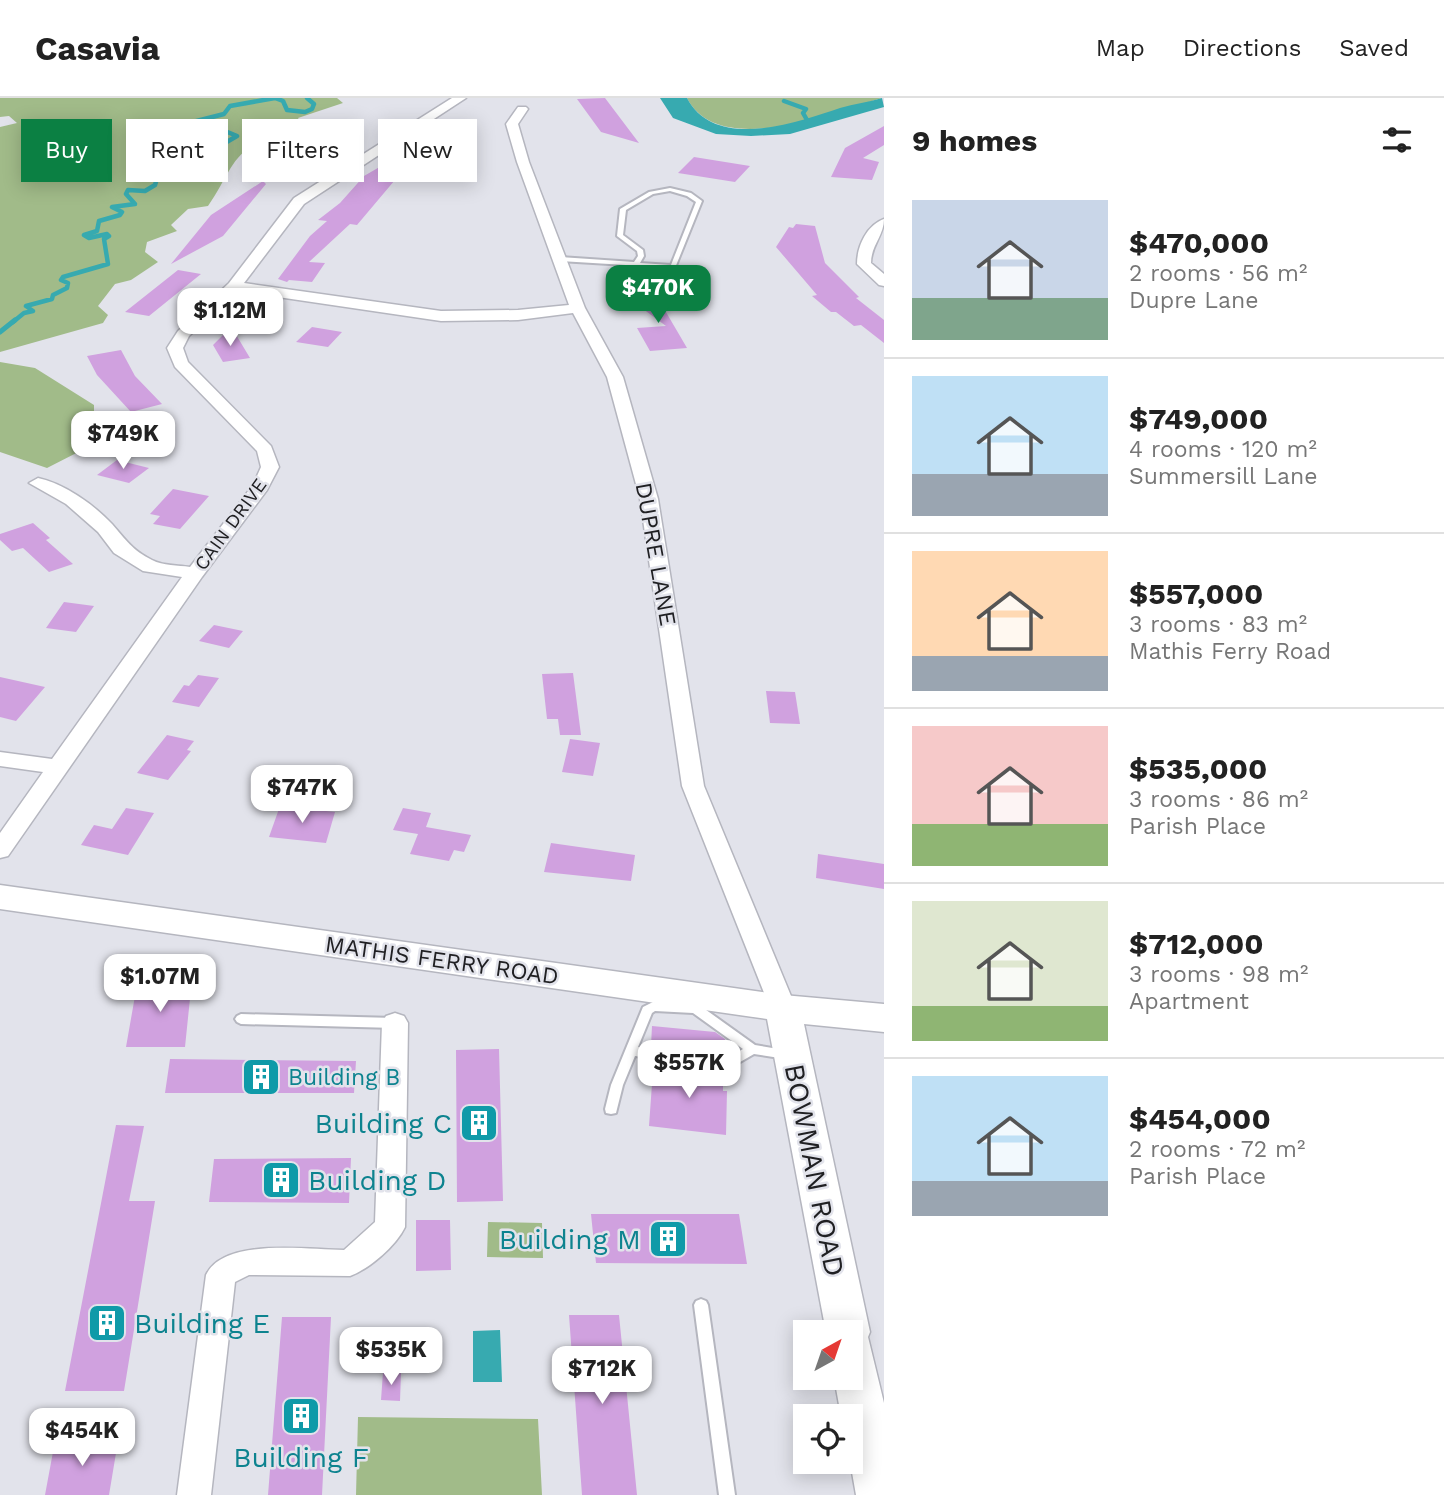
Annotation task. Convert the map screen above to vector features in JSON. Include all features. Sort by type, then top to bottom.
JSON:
[{"type":"main road","name":"MATHIS FERRY ROAD","points":[[0,897],[698,1003],[884,1018]]},
{"type":"main road","name":"BOWMAN ROAD","points":[[783,1008],[846,1320]]},
{"type":"main road","points":[[859,1390],[880,1495]]},
{"type":"street","name":"CAIN DRIVE","points":[[0,850],[195,573],[261,486],[270,467],[265,450],[181,364],[175,348],[183,334],[234,286],[299,201],[460,98]]},
{"type":"street","name":"DUPRE LANE","points":[[522,109],[514,119],[513,127],[578,308],[615,377],[649,499],[693,786],[783,1008]]},
{"type":"street","points":[[884,223],[867,242],[863,251],[863,264],[884,282]]},
{"type":"street","points":[[863,251],[884,253]]},
{"type":"street","points":[[234,286],[441,316],[518,315],[578,308]]},
{"type":"street","points":[[38,483],[72,500],[105,528],[121,549],[150,567],[195,573]]},
{"type":"street","points":[[0,759],[56,767]]},
{"type":"street","points":[[194,1495],[221,1275],[244,1262],[350,1263],[390,1227],[395,1023]]},
{"type":"lane","points":[[560,259],[673,267],[699,201],[680,191],[661,189],[623,209],[620,236],[640,250],[641,256],[636,264]]},
{"type":"lane","points":[[611,1109],[617,1085],[648,1010],[653,1006],[698,1003],[752,1049],[792,1055]]},
{"type":"lane","points":[[241,1019],[395,1023]]},
{"type":"lane","points":[[631,1051],[728,1064],[752,1049]]},
{"type":"lane","points":[[701,1305],[727,1495]]},
{"type":"green space","points":[[0,98],[337,98],[343,103],[299,119],[242,119],[242,154],[228,172],[228,119],[126,119],[126,182],[222,182],[208,206],[188,209],[171,225],[177,231],[147,242],[145,252],[158,262],[131,280],[115,284],[98,306],[108,315],[103,323],[0,352],[0,127],[17,123],[9,116],[0,117]]},
{"type":"green space","points":[[687,98],[882,98],[808,120],[750,129],[724,126],[703,116]]},
{"type":"green space","points":[[0,362],[35,368],[94,405],[94,444],[47,468],[0,452]]},
{"type":"green space","points":[[488,1222],[542,1223],[543,1258],[487,1257]]},
{"type":"green space","points":[[358,1417],[538,1419],[542,1495],[356,1495]]},
{"type":"water","points":[[660,98],[687,98],[700,115],[717,124],[737,129],[781,125],[882,98],[884,107],[790,134],[751,136],[716,134],[673,118]]},
{"type":"water","points":[[500,1330],[502,1382],[473,1382],[473,1331]]},
{"type":"building","points":[[605,98],[639,143],[601,132],[577,99]]},
{"type":"building","points":[[884,126],[884,145],[863,158],[879,162],[872,180],[831,177],[845,148]]},
{"type":"building","points":[[694,157],[750,166],[735,182],[678,173]]},
{"type":"building","points":[[378,168],[378,182],[393,182],[357,225],[350,224],[309,262],[325,263],[312,282],[287,282],[278,279],[310,236],[327,221],[318,220],[340,203],[359,182],[364,182],[364,176]]},
{"type":"building","points":[[261,182],[266,184],[223,236],[171,264],[211,215]]},
{"type":"building","points":[[796,224],[815,226],[825,263],[859,297],[856,298],[884,320],[884,343],[861,325],[854,326],[836,312],[831,312],[812,296],[817,295],[776,247],[789,227],[793,228]]},
{"type":"building","points":[[178,270],[201,274],[149,316],[125,312]]},
{"type":"building","points":[[653,290],[687,348],[650,351],[637,328],[666,326],[627,297]]},
{"type":"building","points":[[312,327],[342,332],[328,347],[296,342]]},
{"type":"building","points":[[235,333],[250,358],[223,362],[213,345],[223,335]]},
{"type":"building","points":[[121,350],[135,376],[162,404],[131,412],[97,375],[87,356]]},
{"type":"building","points":[[117,460],[149,468],[129,483],[97,475]]},
{"type":"building","points":[[173,489],[209,496],[180,529],[153,524],[160,516],[150,514]]},
{"type":"building","points":[[33,523],[50,538],[46,540],[73,564],[49,572],[23,548],[12,551],[0,540],[0,534]]},
{"type":"building","points":[[64,602],[94,606],[76,632],[46,628]]},
{"type":"building","points":[[214,625],[243,631],[229,648],[199,641]]},
{"type":"building","points":[[573,673],[581,735],[560,735],[558,719],[547,719],[542,674]]},
{"type":"building","points":[[198,675],[219,678],[199,707],[172,702],[184,685],[189,686]]},
{"type":"building","points":[[0,677],[45,687],[16,721],[0,717]]},
{"type":"building","points":[[766,691],[795,692],[800,724],[770,723]]},
{"type":"building","points":[[167,735],[194,741],[187,750],[191,751],[168,780],[137,773]]},
{"type":"building","points":[[570,739],[600,743],[593,776],[562,772]]},
{"type":"building","points":[[280,806],[335,812],[326,843],[269,837]]},
{"type":"building","points":[[126,808],[154,813],[128,855],[81,845],[94,825],[112,829]]},
{"type":"building","points":[[403,808],[431,813],[426,827],[471,835],[464,852],[454,850],[449,861],[410,854],[418,834],[393,830]]},
{"type":"building","points":[[551,843],[635,855],[631,881],[544,872]]},
{"type":"building","points":[[818,854],[884,864],[884,889],[816,878]]},
{"type":"building","points":[[138,979],[192,979],[185,1047],[126,1047]]},
{"type":"building","points":[[652,1026],[715,1032],[725,1039],[725,1056],[651,1046]]},
{"type":"building","name":"Building C","points":[[499,1049],[503,1201],[457,1202],[456,1050]]},
{"type":"building","name":"Building B","points":[[170,1059],[356,1061],[354,1093],[165,1093]]},
{"type":"building","points":[[659,1062],[723,1071],[723,1091],[727,1091],[726,1135],[649,1126],[652,1084],[656,1084]]},
{"type":"building","name":"Building E","points":[[116,1125],[144,1126],[129,1201],[155,1201],[124,1391],[65,1391]]},
{"type":"building","name":"Building D","points":[[351,1158],[349,1203],[209,1202],[214,1159]]},
{"type":"building","name":"Building M","points":[[591,1214],[739,1214],[747,1264],[596,1263]]},
{"type":"building","points":[[416,1220],[450,1220],[451,1270],[416,1271]]},
{"type":"building","points":[[569,1315],[619,1315],[637,1495],[582,1495]]},
{"type":"building","name":"Building F","points":[[282,1317],[331,1317],[322,1495],[268,1495]]},
{"type":"building","points":[[383,1372],[401,1373],[400,1401],[381,1400]]},
{"type":"building","points":[[55,1441],[118,1441],[109,1495],[45,1495]]},
{"type":"waterway","points":[[13,322],[24,313],[33,311],[26,306],[52,299],[53,295],[67,288],[68,283],[61,280],[63,277],[108,264],[104,239],[109,236],[107,234],[89,238],[84,235],[97,231],[99,221],[120,215],[122,212],[112,207],[135,204],[126,194],[128,190],[145,191],[155,185],[159,172],[158,158],[185,144],[225,143],[237,136],[225,131],[175,130],[177,126],[224,114],[230,106],[275,98],[283,101],[287,110],[305,112],[312,109],[314,104],[307,98]]},
{"type":"waterway","points":[[784,101],[806,109],[803,113],[807,120]]},
{"type":"waterway","points":[[0,332],[15,320]]},
{"type":"place","name":"Building B","points":[[261,1077]]},
{"type":"place","name":"Building C","points":[[479,1123]]},
{"type":"place","name":"Building D","points":[[281,1180]]},
{"type":"place","name":"Building M","points":[[668,1239]]},
{"type":"place","name":"Building E","points":[[107,1323]]},
{"type":"place","name":"Building F","points":[[301,1416]]}]
